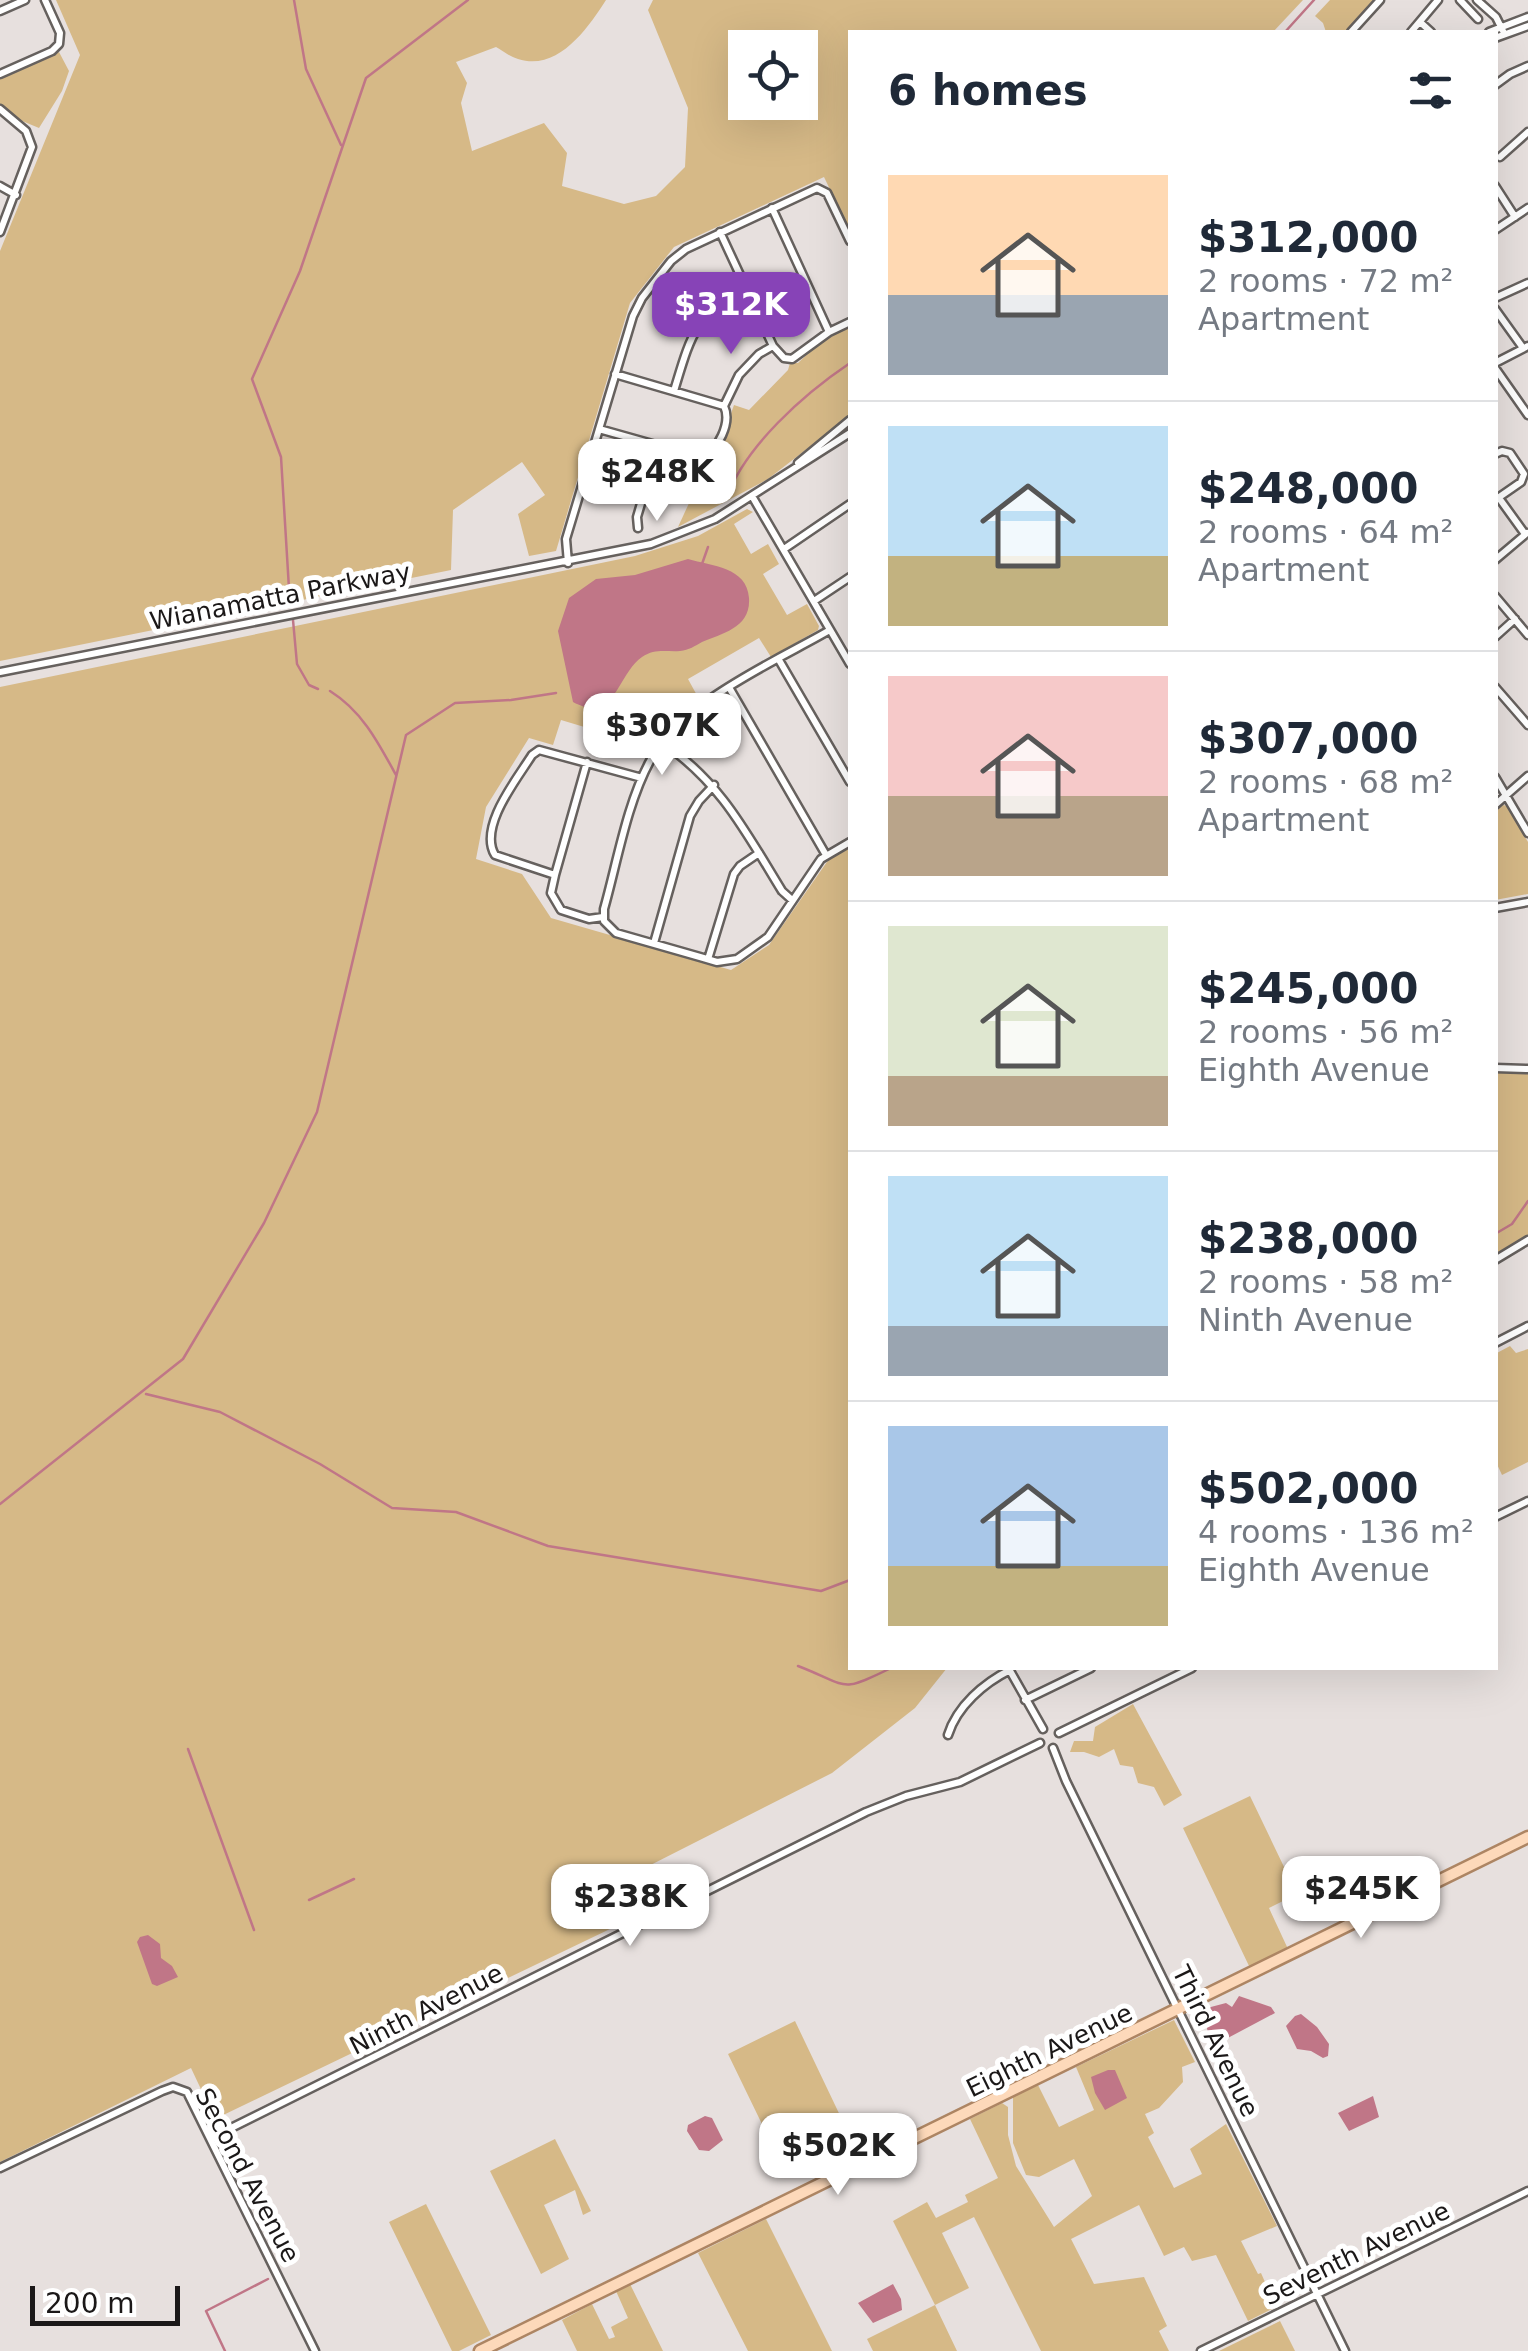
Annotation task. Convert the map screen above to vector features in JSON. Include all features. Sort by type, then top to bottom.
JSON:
[{"type":"main road","name":"Eighth Avenue","points":[[480,2351],[1528,1837]]},
{"type":"street","points":[[0,11],[25,0]]},
{"type":"street","points":[[0,74],[59,44],[59,30],[46,0]]},
{"type":"street","points":[[1353,30],[1380,0]]},
{"type":"street","points":[[1413,30],[1438,0]]},
{"type":"street","points":[[1460,0],[1478,19]]},
{"type":"street","points":[[1477,0],[1496,17],[1502,30]]},
{"type":"street","points":[[1498,35],[1528,17]]},
{"type":"street","points":[[1420,22],[1429,30]]},
{"type":"street","points":[[1498,31],[1528,26]]},
{"type":"street","points":[[1498,83],[1528,66]]},
{"type":"street","points":[[0,109],[26,131],[32,147],[0,232]]},
{"type":"street","points":[[1500,157],[1528,132]]},
{"type":"street","points":[[0,186],[16,195]]},
{"type":"street","points":[[568,563],[566,538],[633,316],[642,298],[680,252],[822,188],[848,237]]},
{"type":"street","points":[[1498,191],[1515,217]]},
{"type":"street","points":[[772,208],[829,332]]},
{"type":"street","points":[[1498,228],[1528,208]]},
{"type":"street","points":[[720,232],[773,346],[784,358],[792,359],[848,323]]},
{"type":"street","points":[[1498,297],[1528,282]]},
{"type":"street","points":[[674,391],[696,327],[717,303],[746,288]]},
{"type":"street","points":[[1498,313],[1525,347],[1498,364]]},
{"type":"street","points":[[724,406],[738,375],[773,346]]},
{"type":"street","points":[[1498,370],[1527,412]]},
{"type":"street","points":[[599,428],[699,458],[707,456],[728,414],[724,406],[615,374]]},
{"type":"street","points":[[794,468],[809,451],[848,422]]},
{"type":"street","points":[[794,468],[848,434]]},
{"type":"street","points":[[638,528],[637,517],[658,446]]},
{"type":"street","points":[[1498,452],[1510,453],[1524,474],[1521,482],[1498,498]]},
{"type":"street","name":"Wianamatta Parkway","points":[[0,672],[450,582],[568,563],[681,535],[715,519],[794,468]]},
{"type":"street","points":[[752,496],[848,661]]},
{"type":"street","points":[[1498,500],[1526,533],[1498,557]]},
{"type":"street","points":[[784,549],[848,505]]},
{"type":"street","points":[[814,601],[848,577]]},
{"type":"street","points":[[1498,600],[1528,635]]},
{"type":"street","points":[[1498,634],[1515,620]]},
{"type":"street","points":[[603,918],[642,778],[662,742],[686,716],[830,630]]},
{"type":"street","points":[[780,660],[848,779]]},
{"type":"street","points":[[730,688],[826,855]]},
{"type":"street","points":[[1498,690],[1528,725]]},
{"type":"street","points":[[662,742],[714,785],[736,814],[782,892],[792,900]]},
{"type":"street","points":[[554,875],[495,854],[490,842],[496,816],[534,753],[546,750],[642,778]]},
{"type":"street","points":[[588,762],[551,893],[558,907],[589,919],[603,918]]},
{"type":"street","points":[[1498,802],[1528,776]]},
{"type":"street","points":[[1498,783],[1528,832]]},
{"type":"street","points":[[654,943],[690,816],[714,785]]},
{"type":"street","points":[[696,954],[717,962],[737,959],[762,942],[826,855],[848,843]]},
{"type":"street","points":[[709,956],[734,874],[759,853]]},
{"type":"street","points":[[1498,907],[1528,902]]},
{"type":"street","points":[[603,918],[613,932],[723,961]]},
{"type":"street","points":[[1498,1068],[1528,1069]]},
{"type":"street","points":[[1498,1258],[1528,1240]]},
{"type":"street","points":[[1498,1341],[1528,1326]]},
{"type":"street","points":[[1498,1516],[1528,1501]]},
{"type":"street","points":[[948,1735],[984,1683],[1007,1670]]},
{"type":"street","points":[[1010,1670],[1043,1729]]},
{"type":"street","points":[[1025,1700],[1087,1670]]},
{"type":"street","points":[[1059,1733],[1188,1670]]},
{"type":"street","points":[[1043,1729],[1052,1728],[1059,1733]]},
{"type":"street","points":[[1043,1729],[1040,1743],[1053,1748],[1058,1744],[1059,1733]]},
{"type":"street","name":"Ninth Avenue","points":[[211,2138],[852,1819],[906,1796],[960,1782],[1040,1743]]},
{"type":"street","name":"Third Avenue","points":[[1053,1748],[1066,1782],[1346,2351]]},
{"type":"street","name":"Second Avenue","points":[[0,2168],[174,2087],[186,2092],[315,2351]]},
{"type":"street","name":"Seventh Avenue","points":[[1201,2351],[1528,2191]]},
{"type":"shaded area","points":[[56,0],[606,0],[570,45],[546,59],[518,59],[496,47],[456,62],[467,83],[461,103],[472,151],[544,123],[567,153],[562,186],[624,204],[656,196],[685,167],[688,108],[648,10],[653,0],[1303,0],[1275,30],[848,30],[848,227],[824,177],[674,247],[630,303],[556,551],[529,556],[518,514],[545,495],[522,462],[453,510],[451,570],[0,661],[0,251],[80,55]]},
{"type":"shaded area","points":[[1330,0],[1376,0],[1347,30],[1325,30],[1315,16]]},
{"type":"shaded area","points":[[59,52],[69,71],[62,91],[39,128],[15,118],[0,105],[0,77]]},
{"type":"shaded area","points":[[848,326],[848,415],[768,479],[678,527],[708,462],[717,453],[734,405],[749,410],[788,370],[790,363],[798,363],[819,343]]},
{"type":"shaded area","points":[[747,509],[753,512],[734,524],[751,554],[768,544],[779,564],[763,574],[787,615],[807,604],[818,630],[771,657],[759,638],[688,679],[699,699],[671,722],[651,747],[561,720],[553,745],[529,738],[486,807],[476,859],[522,874],[551,918],[731,970],[769,945],[829,859],[848,849],[848,1670],[945,1670],[915,1708],[832,1773],[619,1881],[637,1916],[215,2119],[191,2068],[0,2162],[0,687],[635,556],[698,536]]},
{"type":"shaded area","points":[[688,559],[727,570],[742,580],[749,598],[740,623],[689,649],[647,654],[634,664],[607,702],[598,707],[573,702],[558,631],[569,598],[596,579],[635,575]]},
{"type":"shaded area","points":[[1507,806],[1528,842],[1528,894],[1498,899],[1498,809]]},
{"type":"shaded area","points":[[1498,1071],[1528,1073],[1528,1235],[1498,1252]]},
{"type":"shaded area","points":[[1510,1346],[1516,1353],[1528,1349],[1528,1462],[1502,1475],[1498,1466],[1498,1352]]},
{"type":"shaded area","points":[[1133,1704],[1182,1795],[1164,1806],[1154,1787],[1138,1783],[1133,1767],[1120,1765],[1114,1749],[1099,1757],[1070,1752],[1074,1741],[1093,1741],[1095,1727]]},
{"type":"shaded area","points":[[1250,1796],[1297,1894],[1269,1908],[1288,1949],[1250,1968],[1183,1828]]},
{"type":"shaded area","points":[[148,1935],[160,1944],[161,1958],[178,1977],[157,1986],[152,1984],[137,1942]]},
{"type":"shaded area","points":[[1239,1996],[1271,2007],[1275,2013],[1224,2040],[1224,2035],[1213,2038],[1204,2014],[1207,2008],[1226,2003],[1232,2007]]},
{"type":"shaded area","points":[[1301,2014],[1329,2044],[1328,2056],[1323,2058],[1297,2049],[1286,2026]]},
{"type":"shaded area","points":[[1174,2020],[1195,2062],[1182,2067],[1183,2082],[1159,2108],[1145,2114],[1154,2133],[1148,2137],[1174,2188],[1202,2174],[1190,2149],[1226,2124],[1277,2226],[1241,2241],[1276,2307],[1248,2321],[1216,2255],[1192,2261],[1184,2247],[1164,2256],[1139,2205],[1071,2239],[1094,2284],[1144,2277],[1167,2326],[1159,2331],[1169,2351],[1041,2351],[974,2217],[942,2233],[969,2288],[935,2305],[893,2221],[927,2202],[936,2218],[968,2202],[965,2195],[998,2178],[970,2119],[1002,2103],[1008,2107],[1008,2135],[1016,2166],[1054,2227],[1092,2196],[1074,2159],[1039,2177],[1026,2175],[1013,2143],[1013,2097],[1038,2085],[1059,2127],[1094,2110],[1076,2067]]},
{"type":"shaded area","points":[[795,2021],[846,2128],[836,2133],[833,2127],[829,2129],[822,2114],[790,2126],[795,2144],[776,2153],[728,2054]]},
{"type":"shaded area","points":[[1115,2070],[1127,2098],[1105,2110],[1091,2077]]},
{"type":"shaded area","points":[[1373,2096],[1379,2117],[1349,2131],[1338,2113]]},
{"type":"shaded area","points":[[705,2116],[712,2118],[723,2140],[709,2151],[699,2150],[687,2131],[688,2125]]},
{"type":"shaded area","points":[[555,2139],[591,2211],[583,2215],[575,2190],[544,2205],[569,2259],[541,2274],[490,2171]]},
{"type":"shaded area","points":[[426,2204],[491,2335],[459,2351],[452,2351],[389,2222]]},
{"type":"shaded area","points":[[766,2219],[832,2351],[748,2351],[698,2253]]},
{"type":"shaded area","points":[[630,2284],[663,2351],[577,2351],[562,2320],[592,2304],[609,2339],[615,2337],[611,2327],[628,2318],[616,2291]]},
{"type":"shaded area","points":[[893,2284],[902,2310],[873,2323],[858,2303]]},
{"type":"shaded area","points":[[935,2305],[957,2351],[873,2351],[867,2339]]},
{"type":"shaded area","points":[[1280,2321],[1295,2351],[1219,2351]]},
{"type":"waterway","points":[[294,0],[306,69],[341,145]]},
{"type":"waterway","points":[[290,605],[281,457],[252,379],[300,271],[366,78],[468,0]]},
{"type":"waterway","points":[[1287,30],[1314,0]]},
{"type":"waterway","points":[[726,499],[761,441],[814,390],[848,364]]},
{"type":"waterway","points":[[702,564],[708,547]]},
{"type":"waterway","points":[[293,620],[297,664],[309,685],[318,689]]},
{"type":"waterway","points":[[330,691],[360,718],[396,775]]},
{"type":"waterway","points":[[0,1504],[183,1359],[264,1223],[317,1112],[406,735],[455,703],[556,693]]},
{"type":"waterway","points":[[1498,1232],[1512,1224],[1528,1201]]},
{"type":"waterway","points":[[146,1394],[220,1412],[320,1464],[392,1508],[456,1512],[548,1546],[821,1591],[848,1581]]},
{"type":"waterway","points":[[798,1666],[844,1684],[886,1670]]},
{"type":"waterway","points":[[188,1749],[254,1930]]},
{"type":"waterway","points":[[309,1900],[354,1879]]},
{"type":"waterway","points":[[225,2351],[206,2311],[268,2279]]}]
